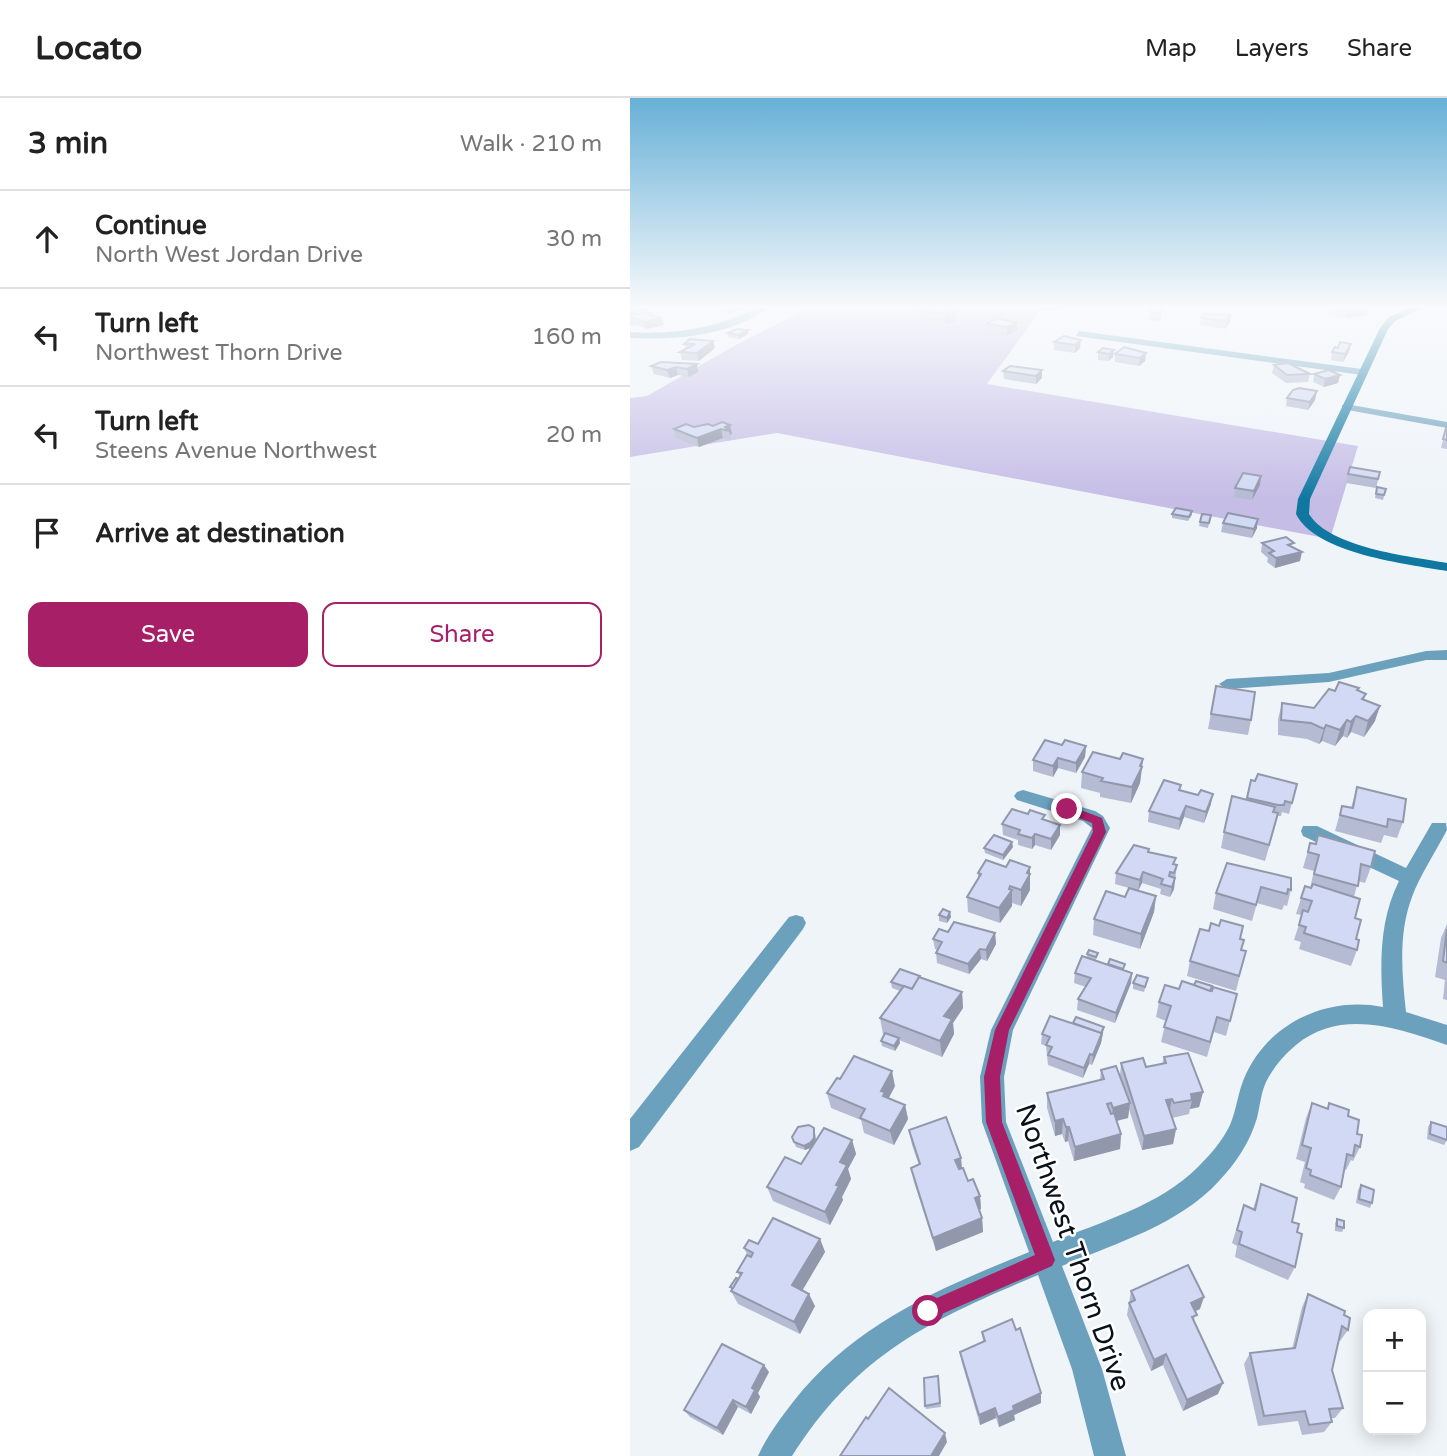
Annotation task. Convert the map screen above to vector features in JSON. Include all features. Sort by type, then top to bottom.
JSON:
[{"type":"street","points":[[1359,371],[1363,372],[1304,499],[1304,517],[1316,529],[1344,542],[1447,567]]},
{"type":"street","points":[[1346,407],[1447,425]]},
{"type":"street","points":[[1227,684],[1338,676],[1418,658],[1447,655]]},
{"type":"street","name":"Northwest Thorn Drive","points":[[1023,796],[1089,816],[1097,821],[1101,828],[1002,1030],[992,1077],[994,1122],[1087,1369],[1110,1456]]},
{"type":"street","points":[[1395,1018],[1392,982],[1394,928],[1399,903],[1439,828]]},
{"type":"street","points":[[1310,831],[1412,878]]},
{"type":"street","points":[[630,1139],[796,923]]},
{"type":"street","points":[[774,1456],[839,1372],[878,1340],[928,1311],[1147,1216],[1185,1195],[1209,1174],[1240,1131],[1255,1079],[1279,1044],[1309,1024],[1340,1014],[1365,1013],[1395,1018],[1447,1035]]},
{"type":"shaded area","points":[[690,371],[996,371],[987,384],[1358,446],[1330,539],[777,433],[630,457],[630,398],[647,396]]},
{"type":"building","points":[[1005,371],[1041,371],[1036,376]]},
{"type":"building","points":[[1282,371],[1305,371],[1310,374],[1287,375]]},
{"type":"building","points":[[1332,371],[1340,375],[1325,379],[1314,374]]},
{"type":"building","points":[[1299,388],[1317,391],[1310,402],[1287,398],[1293,390]]},
{"type":"building","points":[[722,422],[730,425],[725,427],[729,431],[721,429],[697,438],[674,429],[686,424],[694,427],[708,424],[713,426]]},
{"type":"building","points":[[1350,467],[1380,472],[1378,479],[1348,474]]},
{"type":"building","points":[[1243,473],[1261,476],[1254,491],[1235,488]]},
{"type":"building","points":[[1377,487],[1386,489],[1384,495],[1376,494]]},
{"type":"building","points":[[1176,508],[1192,511],[1189,517],[1172,514]]},
{"type":"building","points":[[1228,513],[1258,519],[1254,529],[1223,523]]},
{"type":"building","points":[[1202,514],[1211,515],[1209,523],[1200,522]]},
{"type":"building","points":[[1286,537],[1294,543],[1288,545],[1302,552],[1276,558],[1269,553],[1274,551],[1262,543]]},
{"type":"building","points":[[1339,682],[1359,688],[1357,690],[1366,694],[1362,699],[1380,706],[1368,721],[1356,716],[1351,722],[1347,720],[1340,730],[1326,725],[1324,729],[1311,723],[1281,720],[1282,703],[1314,708],[1329,689],[1335,691]]},
{"type":"building","points":[[1216,686],[1255,692],[1251,720],[1211,714]]},
{"type":"building","points":[[1045,740],[1062,745],[1065,740],[1086,746],[1076,763],[1058,758],[1053,766],[1033,760]]},
{"type":"building","points":[[1093,752],[1120,759],[1123,753],[1143,759],[1132,787],[1101,781],[1103,778],[1082,772]]},
{"type":"building","points":[[1258,774],[1297,784],[1292,803],[1285,801],[1284,805],[1278,805],[1247,798],[1251,780],[1255,781]]},
{"type":"building","points":[[1164,780],[1181,785],[1179,790],[1198,795],[1201,790],[1213,794],[1206,812],[1186,806],[1180,819],[1149,811]]},
{"type":"building","points":[[1357,787],[1406,799],[1403,822],[1388,819],[1387,827],[1340,815],[1342,806],[1353,808]]},
{"type":"building","points":[[1232,796],[1275,807],[1273,812],[1278,813],[1269,845],[1224,832]]},
{"type":"building","points":[[1012,809],[1028,814],[1030,810],[1045,815],[1042,819],[1060,825],[1051,839],[1035,834],[1032,838],[1018,834],[1020,830],[1002,824]]},
{"type":"building","points":[[994,835],[1012,842],[1003,855],[984,848]]},
{"type":"building","points":[[1318,835],[1375,851],[1371,867],[1361,864],[1358,886],[1314,874],[1319,855],[1308,852],[1310,843],[1316,844]]},
{"type":"building","points":[[1134,845],[1149,849],[1148,852],[1176,858],[1173,864],[1177,865],[1174,873],[1170,872],[1169,876],[1175,878],[1172,887],[1161,884],[1163,879],[1143,872],[1140,880],[1116,873]]},
{"type":"building","points":[[986,860],[1006,867],[1010,860],[1030,867],[1027,873],[1030,874],[1021,890],[1010,886],[1009,889],[1012,890],[999,908],[967,897]]},
{"type":"building","points":[[1227,863],[1291,878],[1291,890],[1288,889],[1287,894],[1261,887],[1256,905],[1216,893]]},
{"type":"building","points":[[1313,884],[1360,899],[1355,918],[1361,920],[1356,939],[1359,940],[1357,950],[1304,933],[1306,927],[1299,925],[1303,910],[1308,912],[1312,901],[1301,898],[1305,886],[1311,888]]},
{"type":"building","points":[[1129,888],[1156,896],[1141,934],[1094,919],[1106,891],[1125,897]]},
{"type":"building","points":[[943,909],[950,912],[947,918],[939,915]]},
{"type":"building","points":[[1221,920],[1243,926],[1240,939],[1244,940],[1241,950],[1246,951],[1239,976],[1190,961],[1200,929],[1209,931],[1211,923],[1219,926]]},
{"type":"building","points":[[954,922],[995,933],[986,950],[980,949],[968,964],[936,953],[942,942],[933,939],[939,929],[948,932]]},
{"type":"building","points":[[1447,929],[1447,963],[1443,961]]},
{"type":"building","points":[[1089,950],[1098,953],[1096,957],[1087,954]]},
{"type":"building","points":[[1082,956],[1132,973],[1116,1013],[1078,999],[1091,978],[1075,973]]},
{"type":"building","points":[[1110,959],[1125,964],[1123,969],[1108,964]]},
{"type":"building","points":[[900,969],[920,976],[912,989],[891,982]]},
{"type":"building","points":[[1137,975],[1148,978],[1145,987],[1133,983]]},
{"type":"building","points":[[919,977],[962,992],[944,1016],[952,1019],[940,1041],[880,1018],[904,986],[912,989]]},
{"type":"building","points":[[1182,981],[1212,991],[1213,987],[1237,994],[1230,1021],[1217,1017],[1210,1042],[1164,1027],[1171,1006],[1159,1002],[1165,985],[1179,989]]},
{"type":"building","points":[[1196,981],[1212,986],[1210,991],[1194,985]]},
{"type":"building","points":[[1050,1016],[1102,1033],[1084,1068],[1048,1055],[1052,1047],[1046,1045],[1050,1037],[1042,1034]]},
{"type":"building","points":[[1076,1017],[1104,1027],[1101,1033],[1073,1023]]},
{"type":"building","points":[[885,1033],[899,1038],[894,1046],[881,1041]]},
{"type":"building","points":[[1188,1053],[1203,1092],[1191,1094],[1192,1100],[1174,1103],[1172,1099],[1166,1100],[1176,1129],[1144,1136],[1121,1063],[1143,1058],[1146,1067],[1166,1063],[1164,1057]]},
{"type":"building","points":[[854,1056],[892,1071],[881,1091],[885,1092],[883,1096],[905,1105],[890,1131],[860,1118],[865,1109],[827,1093],[837,1078],[840,1079]]},
{"type":"building","points":[[1116,1066],[1130,1103],[1113,1108],[1111,1103],[1107,1104],[1111,1114],[1114,1113],[1121,1134],[1075,1147],[1069,1127],[1066,1127],[1063,1119],[1055,1121],[1047,1093],[1104,1079],[1101,1070]]},
{"type":"building","points":[[1312,1103],[1328,1109],[1329,1103],[1349,1110],[1348,1116],[1359,1120],[1357,1134],[1362,1135],[1360,1147],[1355,1145],[1353,1156],[1347,1154],[1341,1187],[1310,1175],[1311,1170],[1306,1168],[1311,1148],[1302,1145]]},
{"type":"building","points":[[946,1117],[961,1158],[955,1160],[959,1169],[963,1168],[968,1181],[973,1179],[980,1196],[975,1198],[982,1218],[933,1238],[911,1168],[920,1164],[909,1130]]},
{"type":"building","points":[[1431,1122],[1447,1127],[1447,1140],[1430,1134]]},
{"type":"building","points":[[809,1125],[814,1128],[814,1138],[810,1143],[804,1146],[794,1142],[792,1137],[798,1127]]},
{"type":"building","points":[[824,1128],[852,1140],[840,1162],[847,1165],[825,1212],[767,1187],[785,1157],[801,1164]]},
{"type":"building","points":[[1261,1184],[1297,1198],[1292,1222],[1299,1224],[1297,1232],[1302,1234],[1295,1267],[1239,1244],[1242,1232],[1237,1230],[1244,1205],[1255,1210]]},
{"type":"building","points":[[1361,1185],[1374,1190],[1372,1203],[1359,1199]]},
{"type":"building","points":[[773,1218],[820,1239],[792,1285],[809,1294],[794,1322],[731,1291],[742,1273],[737,1272],[747,1255],[751,1257],[753,1253],[744,1248],[749,1240],[758,1244]]},
{"type":"building","points":[[1337,1219],[1344,1221],[1344,1228],[1337,1226]]},
{"type":"building","points":[[1188,1265],[1204,1297],[1191,1303],[1197,1315],[1192,1317],[1223,1383],[1187,1400],[1166,1354],[1154,1360],[1129,1303],[1135,1300],[1131,1291]]},
{"type":"building","points":[[1308,1294],[1345,1311],[1344,1315],[1350,1318],[1348,1330],[1342,1326],[1332,1370],[1343,1408],[1329,1409],[1332,1422],[1309,1425],[1305,1411],[1264,1416],[1250,1353],[1295,1348]]},
{"type":"building","points":[[1012,1319],[1016,1330],[1020,1328],[1041,1393],[1013,1406],[1014,1410],[998,1417],[995,1408],[979,1415],[960,1352],[985,1341],[982,1332]]},
{"type":"building","points":[[722,1344],[764,1365],[746,1407],[733,1400],[717,1428],[684,1410]]},
{"type":"building","points":[[938,1376],[940,1403],[925,1406],[924,1378]]},
{"type":"building","points":[[889,1388],[945,1433],[931,1456],[840,1456],[866,1417],[868,1419]]},
{"type":"route","points":[[928,1311],[1046,1260],[994,1122],[992,1077],[1002,1030],[1100,832],[1097,821],[1067,809]]}]
